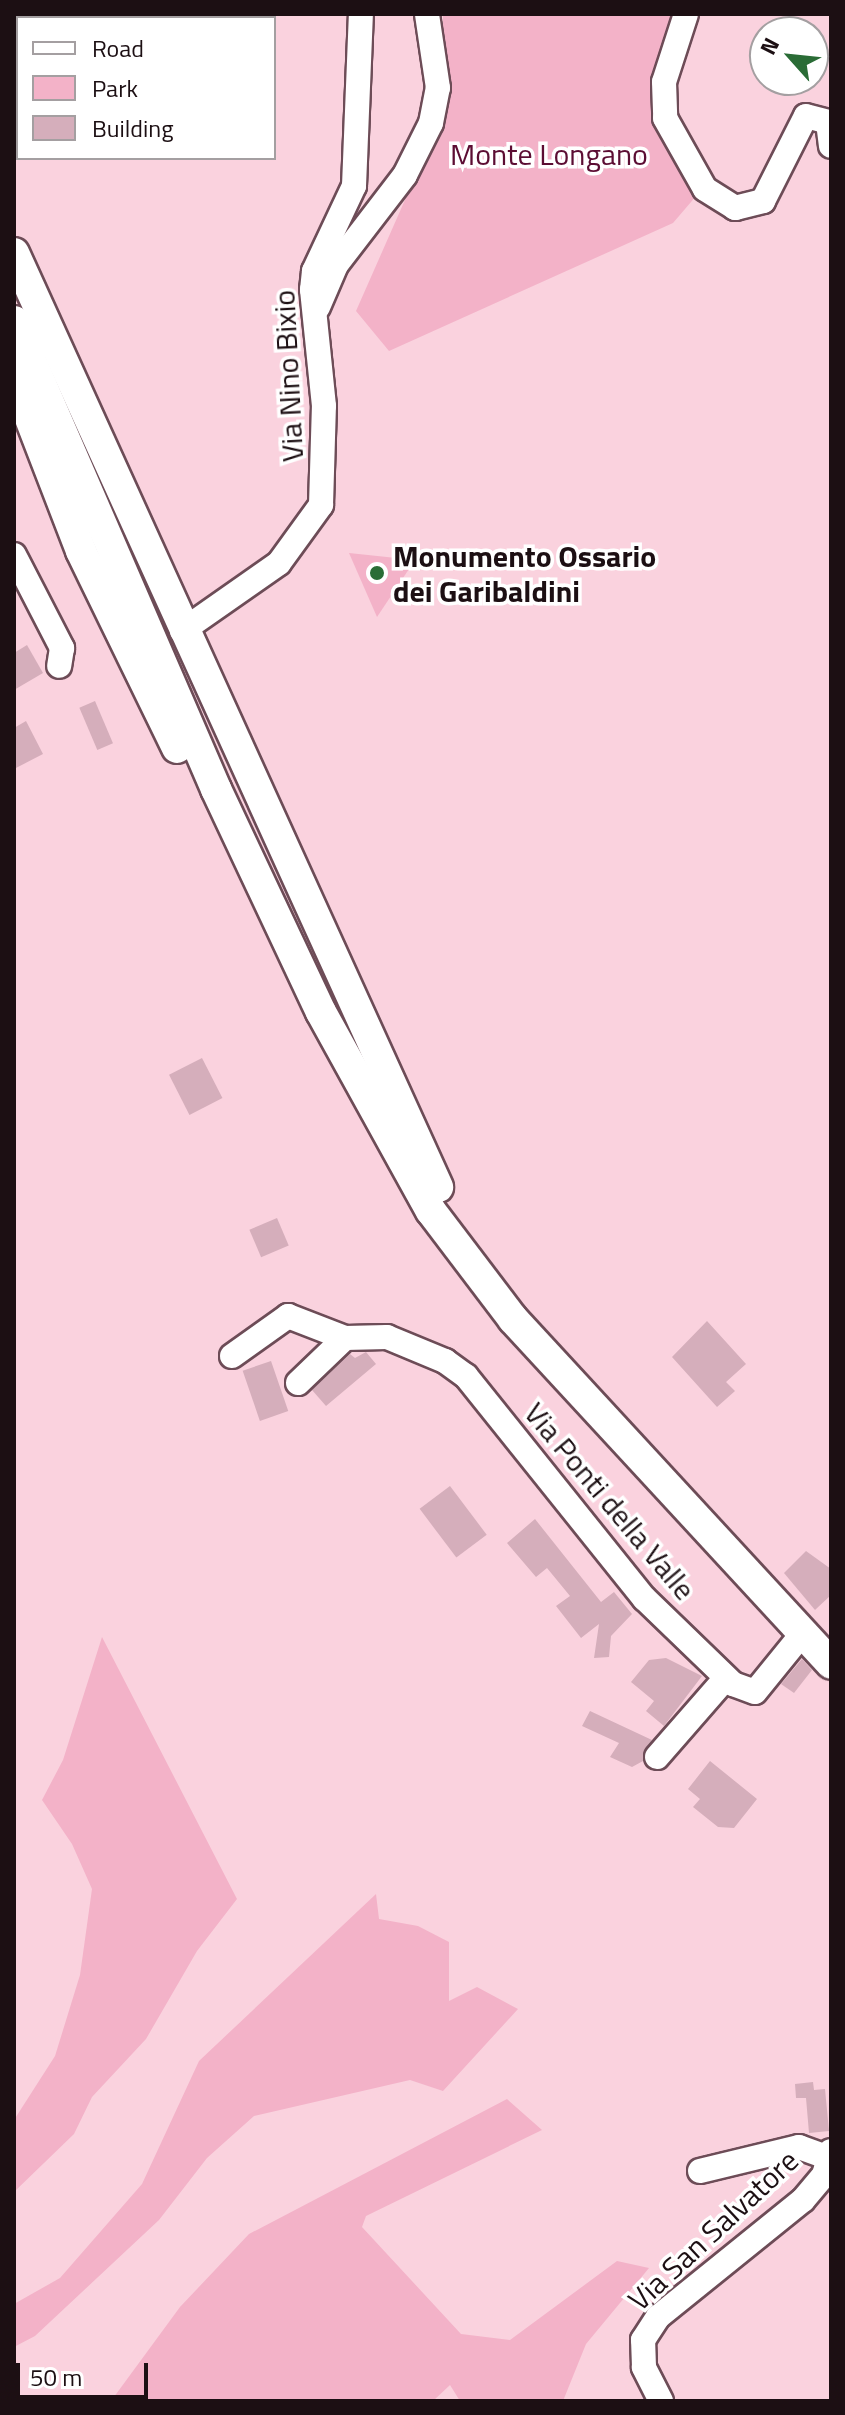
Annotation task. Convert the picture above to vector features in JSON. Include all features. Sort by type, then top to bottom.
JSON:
[{"type":"main road","points":[[14,253],[182,631],[479,1272]]},
{"type":"main road","points":[[14,321],[216,789],[321,1012]]},
{"type":"main road","points":[[14,377],[81,551],[210,815],[431,1211],[513,1319],[831,1664]]},
{"type":"street","name":"Via Nino Bixio","points":[[182,631],[279,563],[321,505],[325,419],[314,271],[354,186],[361,14]]},
{"type":"street","points":[[316,313],[336,265],[405,175],[431,123],[438,88],[427,14]]},
{"type":"street","points":[[686,14],[664,82],[665,118],[705,189],[735,208],[763,201],[775,189],[806,116],[828,122],[831,146]]},
{"type":"street","points":[[14,555],[62,648],[59,666]]},
{"type":"street","name":"Via Ponti della Valle","points":[[232,1356],[288,1316],[315,1321],[345,1338],[387,1337],[466,1376],[644,1598],[725,1679]]},
{"type":"street","points":[[298,1383],[345,1338]]},
{"type":"street","points":[[657,1757],[725,1679],[755,1692],[803,1633]]},
{"type":"street","points":[[700,2171],[799,2147],[830,2158]]},
{"type":"street","name":"Via San Salvatore","points":[[661,2401],[644,2367],[643,2340],[658,2317],[803,2200],[830,2158],[831,2151]]},
{"type":"green space","name":"Monte Longano","points":[[443,14],[677,14],[657,71],[697,195],[673,223],[389,351],[356,311],[442,116]]},
{"type":"green space","points":[[349,553],[415,560],[377,617]]},
{"type":"green space","points":[[102,1637],[237,1899],[197,1951],[146,2039],[92,2097],[74,2134],[14,2192],[14,2120],[55,2056],[80,1975],[92,1889],[72,1844],[42,1800],[63,1760]]},
{"type":"green space","points":[[376,1894],[379,1919],[418,1926],[449,1942],[449,2001],[477,1987],[518,2009],[443,2091],[410,2080],[254,2116],[207,2158],[159,2220],[35,2336],[14,2347],[14,2304],[60,2278],[142,2184],[199,2061]]},
{"type":"green space","points":[[507,2099],[542,2130],[366,2216],[362,2227],[461,2334],[510,2340],[617,2261],[649,2268],[586,2344],[563,2401],[460,2401],[450,2385],[433,2401],[111,2401],[180,2307],[249,2234]]},
{"type":"building","points":[[27,645],[43,673],[14,690],[14,653]]},
{"type":"building","points":[[95,701],[113,743],[97,750],[79,708]]},
{"type":"building","points":[[26,721],[43,754],[14,769],[14,728]]},
{"type":"building","points":[[202,1058],[222,1098],[189,1115],[169,1075]]},
{"type":"building","points":[[277,1218],[289,1246],[261,1257],[249,1230]]},
{"type":"building","points":[[707,1321],[746,1364],[726,1382],[735,1391],[717,1407],[672,1357]]},
{"type":"building","points":[[366,1352],[376,1364],[326,1406],[312,1390],[350,1354],[355,1358]]},
{"type":"building","points":[[271,1361],[288,1411],[260,1421],[243,1371]]},
{"type":"building","points":[[450,1486],[487,1535],[456,1558],[420,1509]]},
{"type":"building","points":[[535,1519],[601,1602],[614,1592],[632,1614],[611,1636],[609,1657],[594,1658],[599,1624],[581,1638],[556,1606],[570,1596],[547,1568],[536,1577],[507,1543]]},
{"type":"building","points":[[806,1551],[831,1569],[831,1595],[815,1610],[784,1573]]},
{"type":"building","points":[[666,1658],[702,1676],[664,1726],[646,1711],[654,1701],[631,1682],[649,1660]]},
{"type":"building","points":[[802,1659],[812,1670],[794,1693],[781,1684]]},
{"type":"building","points":[[590,1711],[652,1740],[643,1761],[632,1767],[610,1757],[619,1743],[582,1726]]},
{"type":"building","points":[[710,1761],[757,1799],[734,1828],[718,1827],[693,1807],[700,1799],[688,1789]]},
{"type":"building","points":[[813,2082],[814,2090],[825,2089],[829,2131],[809,2133],[806,2098],[796,2098],[795,2084]]},
{"type":"place","name":"Monumento Ossario dei Garibaldini","points":[[377,573]]}]
